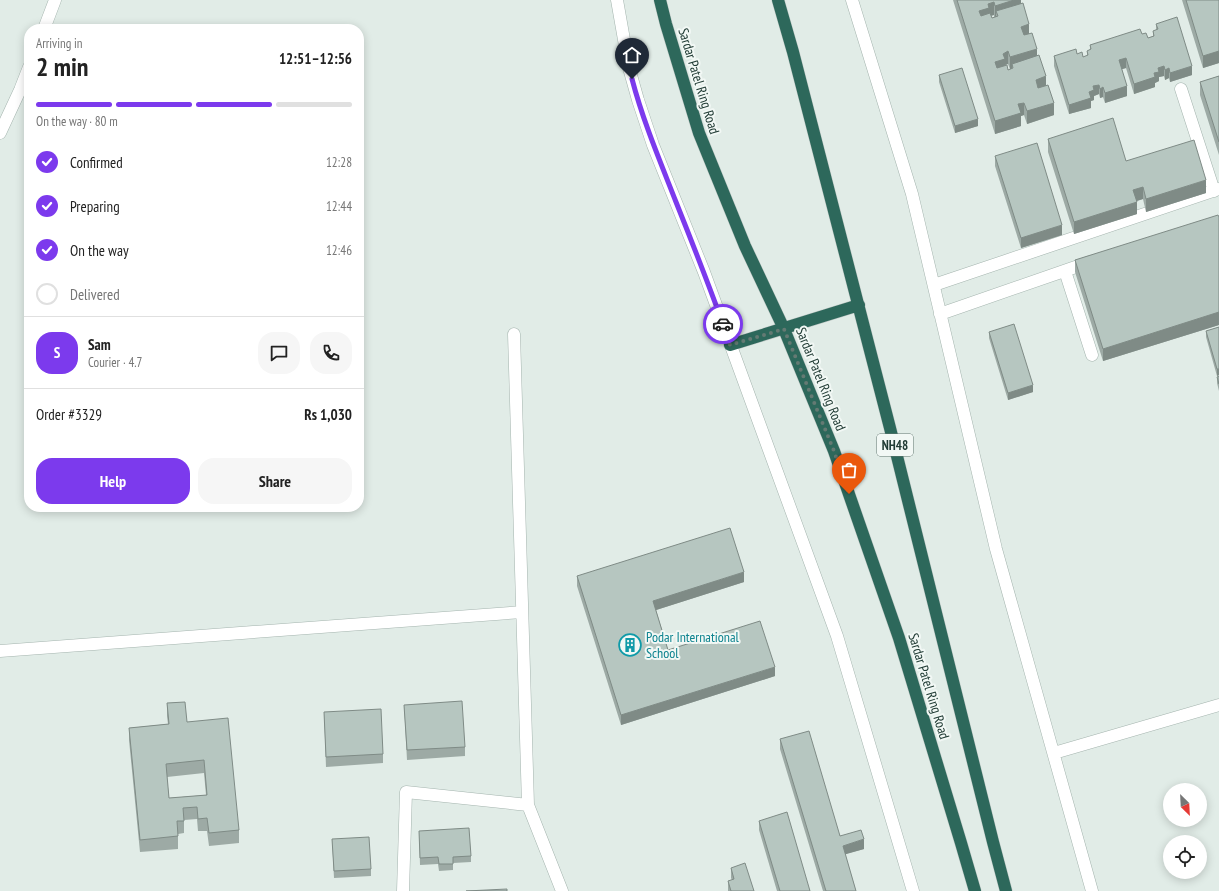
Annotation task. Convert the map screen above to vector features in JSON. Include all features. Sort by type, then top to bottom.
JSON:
[{"type":"highway","name":"Sardar Patel Ring Road","points":[[660,0],[699,133],[746,246],[784,329],[834,451],[896,631],[975,891]]},
{"type":"highway","name":"Sardar Patel Ring Road","points":[[778,0],[859,305],[1006,891]]},
{"type":"highway","points":[[730,345],[859,305]]},
{"type":"street","points":[[46,24],[55,0]]},
{"type":"street","points":[[617,0],[629,68],[638,100],[653,145],[704,272],[837,636],[913,891]]},
{"type":"street","points":[[852,0],[912,194],[996,550],[1092,891]]},
{"type":"street","points":[[0,133],[24,80]]},
{"type":"street","points":[[934,285],[1216,190],[1181,89]]},
{"type":"street","points":[[940,314],[1102,258]]},
{"type":"street","points":[[1065,271],[1092,355]]},
{"type":"street","points":[[514,334],[528,805],[562,891]]},
{"type":"street","points":[[0,651],[522,612]]},
{"type":"street","points":[[1054,753],[1219,705]]},
{"type":"street","points":[[403,891],[406,792],[528,805]]},
{"type":"building","points":[[957,0],[1014,0],[995,6],[994,2],[988,4],[989,8],[979,11],[981,16],[990,13],[992,18],[998,16],[996,11],[1023,3],[1029,24],[1021,27],[1024,35],[1032,33],[1037,49],[1010,57],[1008,51],[1003,54],[1005,59],[995,62],[997,68],[1007,65],[1008,70],[1013,68],[1012,64],[1039,55],[1046,76],[1036,80],[1038,88],[1048,85],[1054,103],[1027,111],[1024,103],[1018,104],[1021,113],[995,121]]},
{"type":"building","points":[[1186,0],[1219,0],[1219,51],[1203,56]]},
{"type":"building","points":[[1177,17],[1192,66],[1170,73],[1169,68],[1165,70],[1164,66],[1158,68],[1159,72],[1154,73],[1155,77],[1134,84],[1126,58],[1119,60],[1127,86],[1105,93],[1103,87],[1100,89],[1099,85],[1093,86],[1094,90],[1089,92],[1091,98],[1069,105],[1054,56],[1076,49],[1077,54],[1082,52],[1083,57],[1088,55],[1087,51],[1091,49],[1090,45],[1140,29],[1142,34],[1146,33],[1148,38],[1154,36],[1153,31],[1158,29],[1156,24]]},
{"type":"building","points":[[962,68],[978,119],[955,126],[939,75]]},
{"type":"building","points":[[1219,76],[1219,142],[1200,82]]},
{"type":"building","points":[[1113,118],[1126,161],[1194,140],[1206,180],[1146,199],[1143,187],[1133,190],[1137,202],[1074,222],[1048,139]]},
{"type":"building","points":[[1037,143],[1062,225],[1021,238],[995,156]]},
{"type":"building","points":[[1218,215],[1219,312],[1103,349],[1075,260]]},
{"type":"building","points":[[1014,324],[1033,385],[1008,393],[989,332]]},
{"type":"building","points":[[1219,327],[1219,369],[1217,369],[1206,331]]},
{"type":"building","name":"Podar International School","points":[[730,528],[744,572],[653,601],[668,650],[760,621],[775,667],[621,715],[577,576]]},
{"type":"building","points":[[462,701],[465,747],[407,750],[404,705]]},
{"type":"building","points":[[185,702],[187,722],[228,718],[239,830],[209,833],[207,818],[198,819],[197,807],[183,808],[184,821],[177,821],[178,836],[140,840],[129,728],[169,724],[167,703]],"holes":[[[204,760],[207,795],[169,798],[166,764]]]},
{"type":"building","points":[[381,709],[383,754],[326,757],[324,712]]},
{"type":"building","points":[[809,731],[840,836],[861,830],[864,839],[843,846],[856,891],[826,891],[780,739]]},
{"type":"building","points":[[787,812],[810,891],[780,891],[759,821]]},
{"type":"building","points":[[469,828],[471,856],[453,857],[453,864],[439,864],[438,857],[420,858],[419,831]]},
{"type":"building","points":[[369,837],[371,869],[334,871],[332,839]]},
{"type":"building","points":[[745,863],[754,891],[731,891],[728,881],[734,879],[731,868]]},
{"type":"building","points":[[507,889],[507,891],[466,891]]},
{"type":"way so far","points":[[723,324],[730,345],[784,329],[834,451],[849,494]]},
{"type":"place","name":"Podar International School","points":[[630,645]]},
{"type":"route","points":[[632,79],[653,145],[704,272],[723,324]]}]
